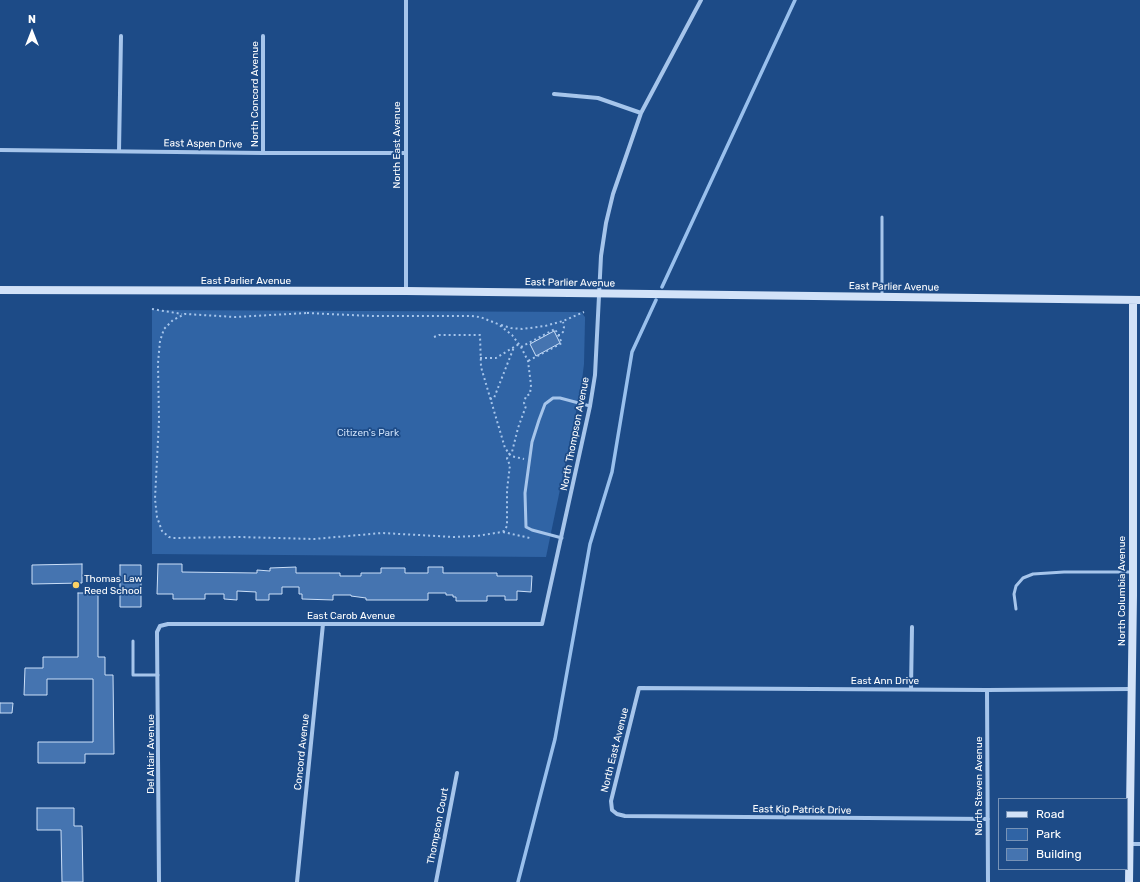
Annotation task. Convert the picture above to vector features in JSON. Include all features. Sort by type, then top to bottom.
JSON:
[{"type":"street","name":"North East Avenue","points":[[406,0],[406,291]]},
{"type":"street","name":"North Thompson Avenue","points":[[542,624],[562,538],[590,406],[595,375],[601,256],[606,223],[622,165],[641,113],[701,0]]},
{"type":"street","points":[[119,151],[121,36]]},
{"type":"street","name":"North Concord Avenue","points":[[262,153],[263,36]]},
{"type":"street","points":[[554,94],[598,98],[641,113]]},
{"type":"street","name":"East Aspen Drive","points":[[0,150],[405,153]]},
{"type":"street","name":"East Parlier Avenue","points":[[0,290],[406,291],[1136,300]]},
{"type":"street","name":"North Columbia Avenue","points":[[1129,882],[1133,572],[1136,496],[1136,300]]},
{"type":"street","name":"East Carob Avenue","points":[[160,626],[168,624],[542,624]]},
{"type":"street","name":"Concord Avenue","points":[[297,882],[323,624]]},
{"type":"street","name":"Del Altair Avenue","points":[[160,626],[157,632],[160,882]]},
{"type":"street","points":[[910,689],[912,627]]},
{"type":"street","name":"North East Avenue","points":[[617,814],[612,810],[611,801],[639,688]]},
{"type":"street","name":"East Ann Drive","points":[[639,688],[987,690],[1131,689]]},
{"type":"street","name":"North Steven Avenue","points":[[987,690],[988,882]]},
{"type":"street","name":"Thompson Court","points":[[436,882],[457,773]]},
{"type":"street","name":"East Kip Patrick Drive","points":[[617,814],[625,816],[988,819]]},
{"type":"street","points":[[1129,844],[1140,844]]},
{"type":"lane","points":[[882,218],[882,297]]},
{"type":"lane","points":[[562,538],[526,527],[525,493],[532,442],[546,404],[553,398],[560,398],[590,406]]},
{"type":"lane","points":[[1016,609],[1014,594],[1016,586],[1023,578],[1034,574],[1064,572],[1133,572]]},
{"type":"lane","points":[[133,641],[133,675],[158,675]]},
{"type":"path","points":[[152,310],[172,314],[222,317],[307,313],[372,316],[462,315],[480,317],[511,328],[522,329],[545,326],[563,321],[584,312]]},
{"type":"path","points":[[172,314],[175,316],[173,320]]},
{"type":"path","points":[[185,314],[173,320],[164,329],[160,341],[158,363],[159,420],[155,499],[157,517],[162,532],[166,535],[174,538],[239,537],[314,539],[382,533],[454,536],[502,532],[536,539]]},
{"type":"path","points":[[558,335],[563,332],[563,321]]},
{"type":"path","points":[[498,324],[512,335],[520,344],[528,362],[531,379],[530,394],[526,396],[524,403],[526,406],[518,428],[512,452],[508,455]]},
{"type":"path","points":[[521,347],[554,329],[562,343],[528,362]]},
{"type":"path","points":[[434,337],[439,335],[480,335],[481,367],[508,455],[507,459],[510,464],[506,494],[507,526],[508,531],[512,534]]},
{"type":"path","points":[[480,358],[496,358],[520,344]]},
{"type":"path","points":[[490,399],[494,398],[514,347]]},
{"type":"path","points":[[508,455],[529,460]]},
{"type":"path","points":[[502,532],[507,526]]},
{"type":"green space","name":"Citizen's Park","points":[[152,310],[581,312],[585,317],[585,320],[584,364],[581,388],[546,557],[152,554]]},
{"type":"building","points":[[554,331],[560,343],[536,356],[530,344]]},
{"type":"building","points":[[82,564],[82,583],[32,584],[32,565]]},
{"type":"building","points":[[158,564],[182,564],[182,572],[257,573],[257,570],[270,571],[270,568],[296,567],[296,573],[340,573],[340,576],[361,576],[361,573],[381,573],[381,568],[405,568],[405,573],[428,573],[428,567],[443,567],[443,573],[497,573],[497,576],[532,576],[531,592],[517,591],[517,600],[505,600],[505,596],[487,596],[487,601],[456,601],[456,597],[453,597],[453,595],[446,595],[446,593],[428,593],[428,600],[366,600],[366,598],[351,595],[333,595],[333,600],[302,599],[302,594],[299,594],[299,587],[282,587],[282,594],[269,594],[269,600],[256,600],[256,592],[237,591],[237,600],[224,599],[224,594],[205,594],[205,599],[173,599],[173,594],[157,594]]},
{"type":"building","points":[[120,565],[141,565],[141,607],[120,607]]},
{"type":"building","points":[[78,593],[98,593],[98,657],[105,657],[105,675],[113,675],[114,754],[85,754],[85,763],[38,763],[38,742],[93,742],[93,679],[47,679],[47,695],[24,695],[25,668],[43,668],[43,657],[78,657]]},
{"type":"building","points":[[0,703],[13,703],[12,713],[0,713]]},
{"type":"building","points":[[37,808],[74,808],[74,826],[82,826],[83,882],[62,882],[61,830],[37,830]]},
{"type":"waterway","points":[[662,287],[795,0]]},
{"type":"waterway","points":[[518,882],[555,739],[590,544],[612,472],[632,352],[656,300]]},
{"type":"place","name":"Thomas Law Reed School","points":[[76,585]]}]
